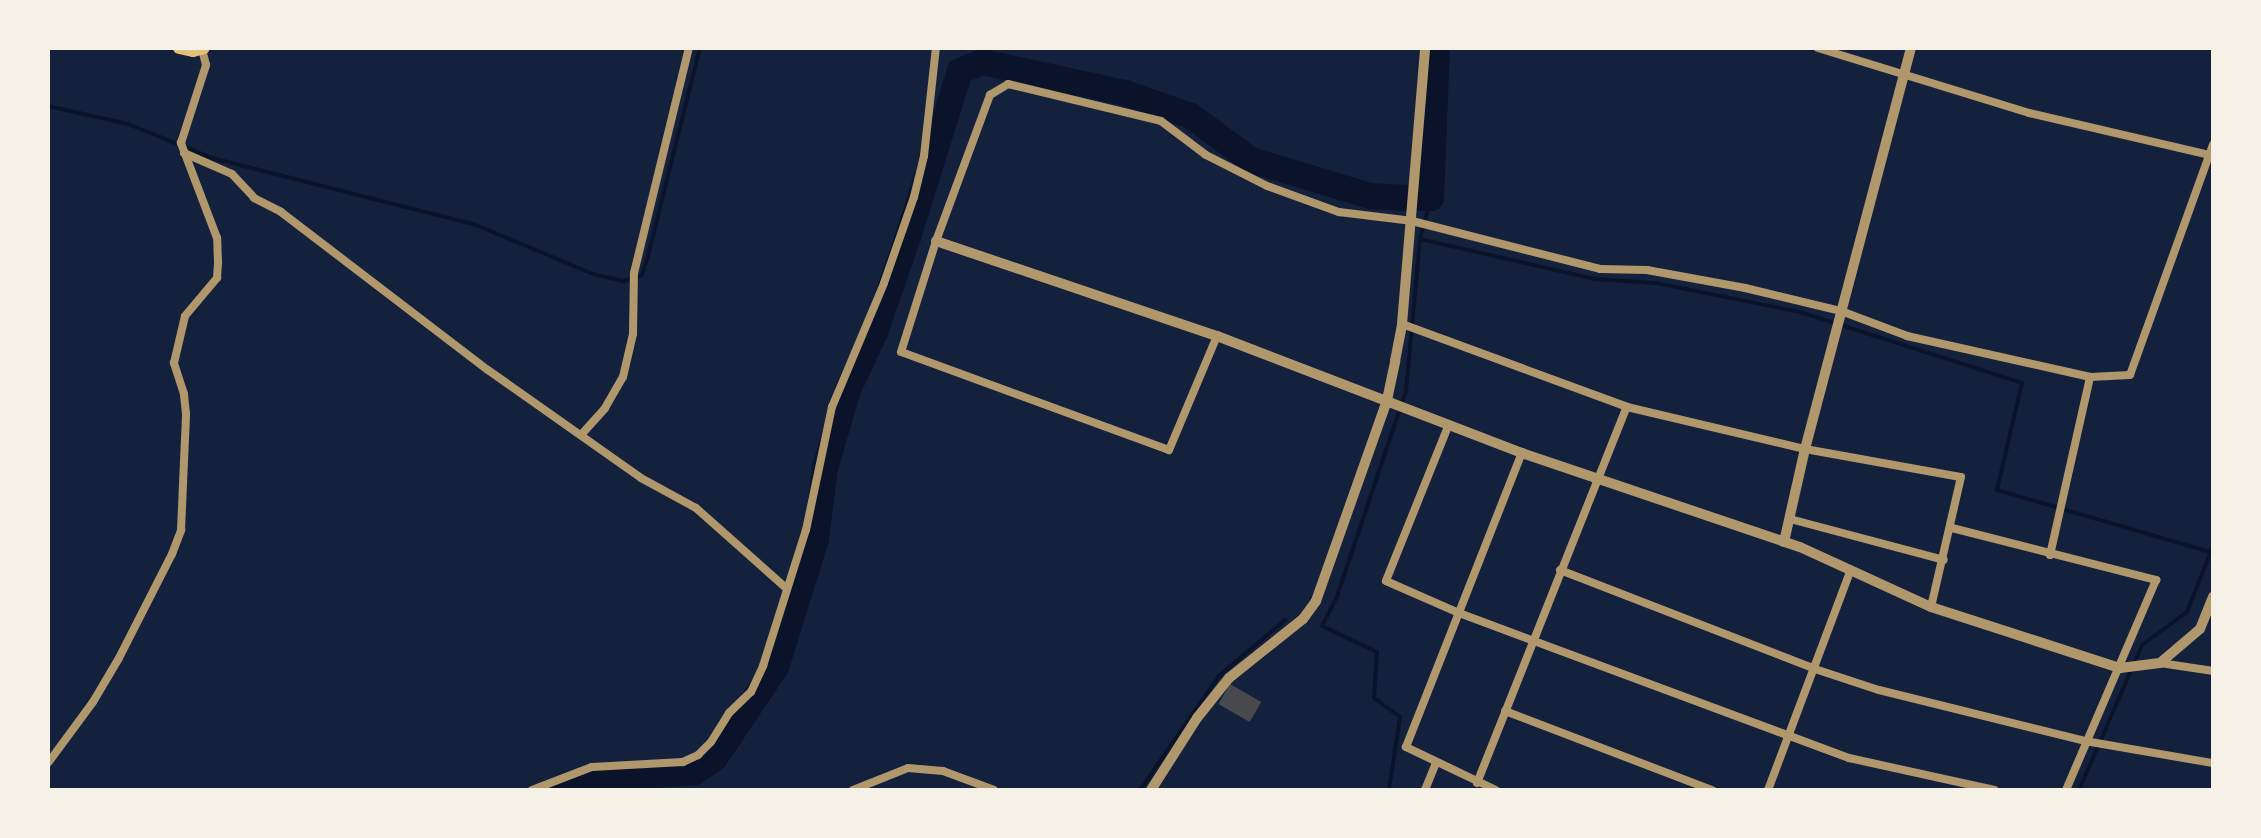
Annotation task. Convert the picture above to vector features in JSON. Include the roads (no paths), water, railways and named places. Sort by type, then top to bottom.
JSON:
[{"type":"main road","points":[[179,48],[203,49]]},
{"type":"street","points":[[581,435],[605,408],[623,377],[633,334],[634,278],[689,48]]},
{"type":"street","points":[[532,790],[592,767],[671,764],[698,755],[751,692],[763,666],[806,530],[832,407],[884,283],[914,197],[924,156],[936,48]]},
{"type":"street","points":[[1151,790],[1197,718],[1229,678],[1303,619],[1316,601],[1387,400],[1402,324],[1425,48]]},
{"type":"street","points":[[1217,336],[1169,450],[901,352],[936,241],[990,95],[1008,84],[1161,121],[1206,155],[1255,180],[1339,212],[1412,221],[1600,269],[1647,270],[1745,288],[1907,336],[2090,377],[2130,375],[2212,150],[2029,113],[1905,72],[1818,48]]},
{"type":"street","points":[[1784,542],[1805,449],[1911,48]]},
{"type":"street","points":[[48,763],[93,702],[119,658],[181,530],[186,414],[174,363],[185,316],[217,278],[218,262],[217,238],[183,149],[185,121],[206,65],[203,49]]},
{"type":"street","points":[[183,149],[232,174],[254,198],[281,212],[581,435],[641,478],[696,508],[786,588]]},
{"type":"street","points":[[936,241],[1217,336],[1522,453],[1784,542],[1931,607],[2120,668],[2160,663],[2213,671]]},
{"type":"street","points":[[1402,324],[1427,330],[1627,407],[1805,449],[1961,477],[1952,528],[1931,607]]},
{"type":"street","points":[[2050,555],[2090,377]]},
{"type":"street","points":[[1477,783],[1627,407]]},
{"type":"street","points":[[1449,424],[1386,581],[1459,613],[1861,761],[1995,790]]},
{"type":"street","points":[[1496,790],[1406,747],[1522,453]]},
{"type":"street","points":[[1790,519],[1944,560]]},
{"type":"street","points":[[1952,528],[2156,580],[2066,790]]},
{"type":"street","points":[[1560,570],[1815,669],[1879,690],[2085,741],[2213,763]]},
{"type":"street","points":[[1768,790],[1850,572]]},
{"type":"street","points":[[2160,663],[2200,629],[2213,597]]},
{"type":"street","points":[[1505,711],[1712,790]]},
{"type":"street","points":[[1425,790],[1436,763]]},
{"type":"street","points":[[853,790],[908,768],[943,771],[994,790]]},
{"type":"waterway","points":[[48,106],[128,124],[212,158],[476,225],[593,274],[624,281],[642,275],[700,48]]},
{"type":"waterway","points":[[1422,198],[1431,198],[1437,48]]},
{"type":"waterway","points":[[565,790],[591,780],[695,772],[715,758],[776,667],[816,539],[825,468],[848,390],[875,332],[960,71],[982,62],[1125,93],[1191,116],[1251,160],[1370,196],[1407,198]]},
{"type":"waterway","points":[[1389,790],[1400,717],[1374,698],[1377,652],[1322,626],[1337,596],[1406,391],[1420,239],[1431,198]]},
{"type":"waterway","points":[[1420,239],[1595,279],[1656,283],[1800,312],[2022,383],[1997,490],[2211,552]]},
{"type":"waterway","points":[[2079,790],[2142,645],[2187,612],[2213,546]]},
{"type":"waterway","points":[[1140,790],[1219,676],[1285,620]]}]
